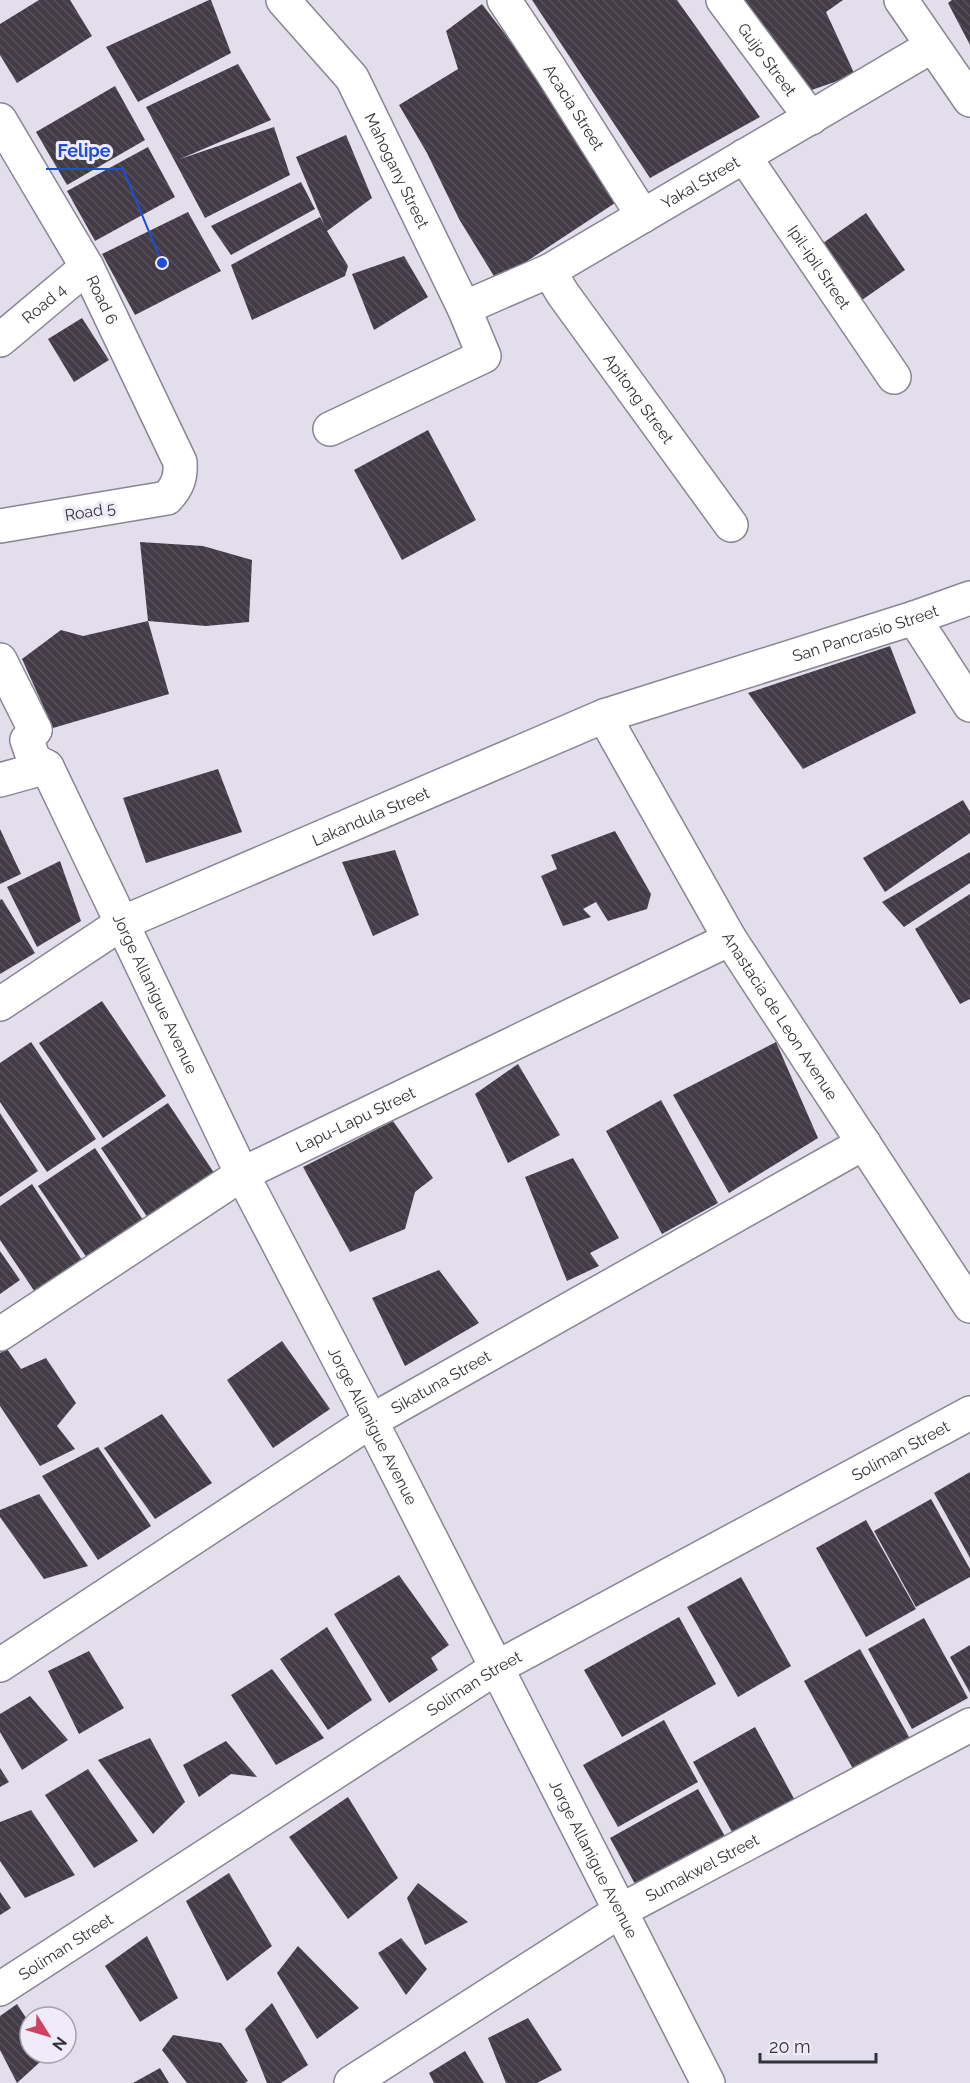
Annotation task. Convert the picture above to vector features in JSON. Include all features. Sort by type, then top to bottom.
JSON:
[{"type":"street","name":"Mahogany Street","points":[[283,0],[352,78],[464,308],[484,356],[330,429]]},
{"type":"street","name":"Acacia Street","points":[[504,0],[643,216]]},
{"type":"street","name":"Guijo Street","points":[[723,0],[811,118]]},
{"type":"street","points":[[901,0],[970,100]]},
{"type":"street","name":"Yakal Street","points":[[464,308],[549,271],[932,46]]},
{"type":"street","name":"Road 6","points":[[0,120],[87,267],[180,462],[181,476],[176,488]]},
{"type":"street","name":"Ipil-ipil Street","points":[[744,156],[894,378]]},
{"type":"street","name":"Road 4","points":[[0,340],[87,267]]},
{"type":"street","name":"Apitong Street","points":[[549,271],[570,304],[731,525]]},
{"type":"street","name":"Road 5","points":[[0,526],[167,498],[176,488]]},
{"type":"street","name":"San Pancrasio Street","points":[[759,667],[970,598]]},
{"type":"street","points":[[914,618],[970,705]]},
{"type":"street","name":"Jorge Allanigue Avenue","points":[[0,660],[242,1174],[371,1421],[708,2083]]},
{"type":"street","name":"Lakandula Street","points":[[0,1004],[122,922],[604,716],[759,667]]},
{"type":"street","name":"Anastacia de Leon Avenue","points":[[604,716],[730,939],[970,1306]]},
{"type":"street","points":[[0,780],[40,748]]},
{"type":"street","name":"Lapu-Lapu Street","points":[[0,1334],[242,1174],[730,939]]},
{"type":"street","name":"Sikatuna Street","points":[[0,1665],[371,1421],[864,1143]]},
{"type":"street","name":"Soliman Street","points":[[0,1989],[496,1668],[970,1413]]},
{"type":"street","name":"Sumakwel Street","points":[[351,2083],[620,1911],[970,1725]]},
{"type":"building","points":[[39,0],[70,0],[92,36],[17,83],[0,55],[0,24]]},
{"type":"building","points":[[211,0],[231,53],[138,102],[106,47]]},
{"type":"building","points":[[532,0],[677,0],[760,117],[650,178]]},
{"type":"building","points":[[731,0],[843,0],[826,12],[855,75],[800,94]]},
{"type":"building","points":[[952,0],[970,0],[970,45],[948,3]]},
{"type":"building","points":[[482,4],[546,88],[615,203],[497,281],[459,219],[427,153],[399,105],[458,69],[446,31]]},
{"type":"building","points":[[238,64],[271,120],[180,159],[274,127],[290,175],[205,218],[146,107]]},
{"type":"building","points":[[115,86],[145,140],[67,185],[36,132]]},
{"type":"building","points":[[346,135],[372,198],[327,231],[348,266],[345,276],[252,320],[231,265],[320,217],[324,224],[296,157]]},
{"type":"building","points":[[148,147],[175,197],[95,241],[67,191]]},
{"type":"building","points":[[301,182],[315,209],[231,255],[211,226]]},
{"type":"building","points":[[188,212],[221,271],[135,315],[102,254]]},
{"type":"building","points":[[866,213],[905,270],[862,300],[823,243]]},
{"type":"building","points":[[404,256],[428,297],[374,330],[352,274]]},
{"type":"building","points":[[82,318],[109,360],[74,382],[48,339]]},
{"type":"building","points":[[428,430],[476,520],[402,560],[354,470]]},
{"type":"building","points":[[140,542],[203,546],[252,560],[249,622],[206,626],[148,621]]},
{"type":"building","points":[[148,621],[169,694],[53,728],[22,659],[61,630],[83,636]]},
{"type":"building","points":[[890,646],[916,713],[803,769],[748,693]]},
{"type":"building","points":[[218,769],[242,832],[146,863],[123,798]]},
{"type":"building","points":[[963,800],[970,812],[970,833],[885,892],[863,858]]},
{"type":"building","points":[[0,829],[21,874],[0,884]]},
{"type":"building","points":[[615,831],[651,894],[647,909],[608,921],[596,902],[583,909],[591,917],[563,926],[541,876],[557,869],[551,855]]},
{"type":"building","points":[[395,850],[419,915],[373,936],[342,862]]},
{"type":"building","points":[[970,852],[970,883],[904,927],[882,902]]},
{"type":"building","points":[[60,861],[81,921],[37,947],[7,887]]},
{"type":"building","points":[[970,894],[970,999],[960,1004],[915,929]]},
{"type":"building","points":[[2,899],[35,953],[0,974],[0,900]]},
{"type":"building","points":[[102,1001],[166,1096],[103,1138],[39,1043]]},
{"type":"building","points":[[31,1042],[96,1139],[47,1172],[0,1102],[0,1063]]},
{"type":"building","points":[[776,1042],[818,1138],[729,1193],[673,1095]]},
{"type":"building","points":[[518,1064],[560,1135],[508,1163],[475,1094]]},
{"type":"building","points":[[661,1100],[718,1203],[662,1234],[606,1131]]},
{"type":"building","points":[[168,1103],[220,1182],[154,1227],[101,1148]]},
{"type":"building","points":[[0,1113],[38,1171],[0,1197]]},
{"type":"building","points":[[393,1121],[433,1178],[415,1192],[405,1229],[350,1252],[303,1167]]},
{"type":"building","points":[[95,1148],[145,1223],[89,1261],[38,1186]]},
{"type":"building","points":[[573,1158],[619,1238],[590,1253],[599,1266],[567,1281],[525,1177]]},
{"type":"building","points":[[32,1184],[88,1269],[41,1301],[0,1240],[0,1206]]},
{"type":"building","points":[[0,1251],[20,1280],[0,1294]]},
{"type":"building","points":[[439,1270],[479,1323],[405,1366],[372,1298]]},
{"type":"building","points":[[282,1341],[330,1409],[273,1448],[227,1380]]},
{"type":"building","points":[[7,1349],[21,1369],[46,1358],[76,1403],[57,1426],[75,1449],[40,1466],[0,1406],[0,1353]]},
{"type":"building","points":[[162,1414],[212,1483],[155,1519],[104,1448]]},
{"type":"building","points":[[98,1447],[151,1526],[98,1560],[42,1476]]},
{"type":"building","points":[[970,1472],[970,1558],[934,1493]]},
{"type":"building","points":[[39,1494],[88,1566],[44,1579],[0,1517],[0,1510]]},
{"type":"building","points":[[931,1499],[970,1569],[970,1577],[916,1607],[874,1531]]},
{"type":"building","points":[[866,1520],[916,1609],[866,1637],[816,1548]]},
{"type":"building","points":[[399,1575],[449,1645],[431,1658],[438,1670],[389,1703],[334,1614]]},
{"type":"building","points":[[741,1577],[791,1666],[738,1697],[687,1607]]},
{"type":"building","points":[[679,1617],[716,1684],[622,1737],[584,1670]]},
{"type":"building","points":[[924,1618],[968,1698],[912,1729],[868,1649]]},
{"type":"building","points":[[327,1627],[372,1700],[328,1730],[280,1659]]},
{"type":"building","points":[[970,1645],[970,1693],[950,1657]]},
{"type":"building","points":[[860,1649],[913,1744],[857,1776],[804,1681]]},
{"type":"building","points":[[89,1651],[124,1708],[79,1734],[48,1671]]},
{"type":"building","points":[[272,1669],[324,1738],[276,1765],[231,1695]]},
{"type":"building","points":[[30,1696],[68,1740],[22,1770],[0,1732],[0,1714]]},
{"type":"building","points":[[664,1720],[698,1782],[618,1827],[583,1765]]},
{"type":"building","points":[[755,1727],[798,1806],[737,1841],[693,1762]]},
{"type":"building","points":[[150,1738],[185,1802],[153,1834],[98,1760]]},
{"type":"building","points":[[226,1741],[257,1777],[231,1774],[199,1797],[183,1765]]},
{"type":"building","points":[[0,1768],[9,1782],[0,1787]]},
{"type":"building","points":[[88,1769],[138,1841],[94,1868],[45,1795]]},
{"type":"building","points":[[698,1789],[730,1845],[641,1895],[610,1838]]},
{"type":"building","points":[[348,1797],[398,1878],[348,1919],[289,1837]]},
{"type":"building","points":[[31,1810],[75,1875],[25,1898],[0,1861],[0,1822]]},
{"type":"building","points":[[229,1873],[272,1946],[227,1981],[186,1901]]},
{"type":"building","points":[[418,1883],[468,1922],[425,1945],[407,1898]]},
{"type":"building","points":[[0,1892],[11,1908],[0,1915]]},
{"type":"building","points":[[147,1936],[178,1998],[140,2022],[105,1966]]},
{"type":"building","points":[[401,1938],[427,1969],[406,1995],[378,1953]]},
{"type":"building","points":[[298,1946],[359,2008],[317,2039],[277,1973]]},
{"type":"building","points":[[272,2003],[308,2065],[281,2083],[267,2083],[245,2029]]},
{"type":"building","points":[[17,2004],[18,2065],[37,2065],[17,2083],[0,2050],[0,2016]]},
{"type":"building","points":[[528,2018],[562,2070],[537,2083],[506,2083],[488,2038]]},
{"type":"building","points":[[173,2035],[221,2043],[248,2081],[245,2083],[187,2083],[162,2050]]},
{"type":"building","points":[[465,2051],[484,2083],[434,2083],[429,2073]]},
{"type":"building","points":[[160,2068],[169,2083],[133,2083]]},
{"type":"place","name":"Felipe","points":[[162,263]]}]
